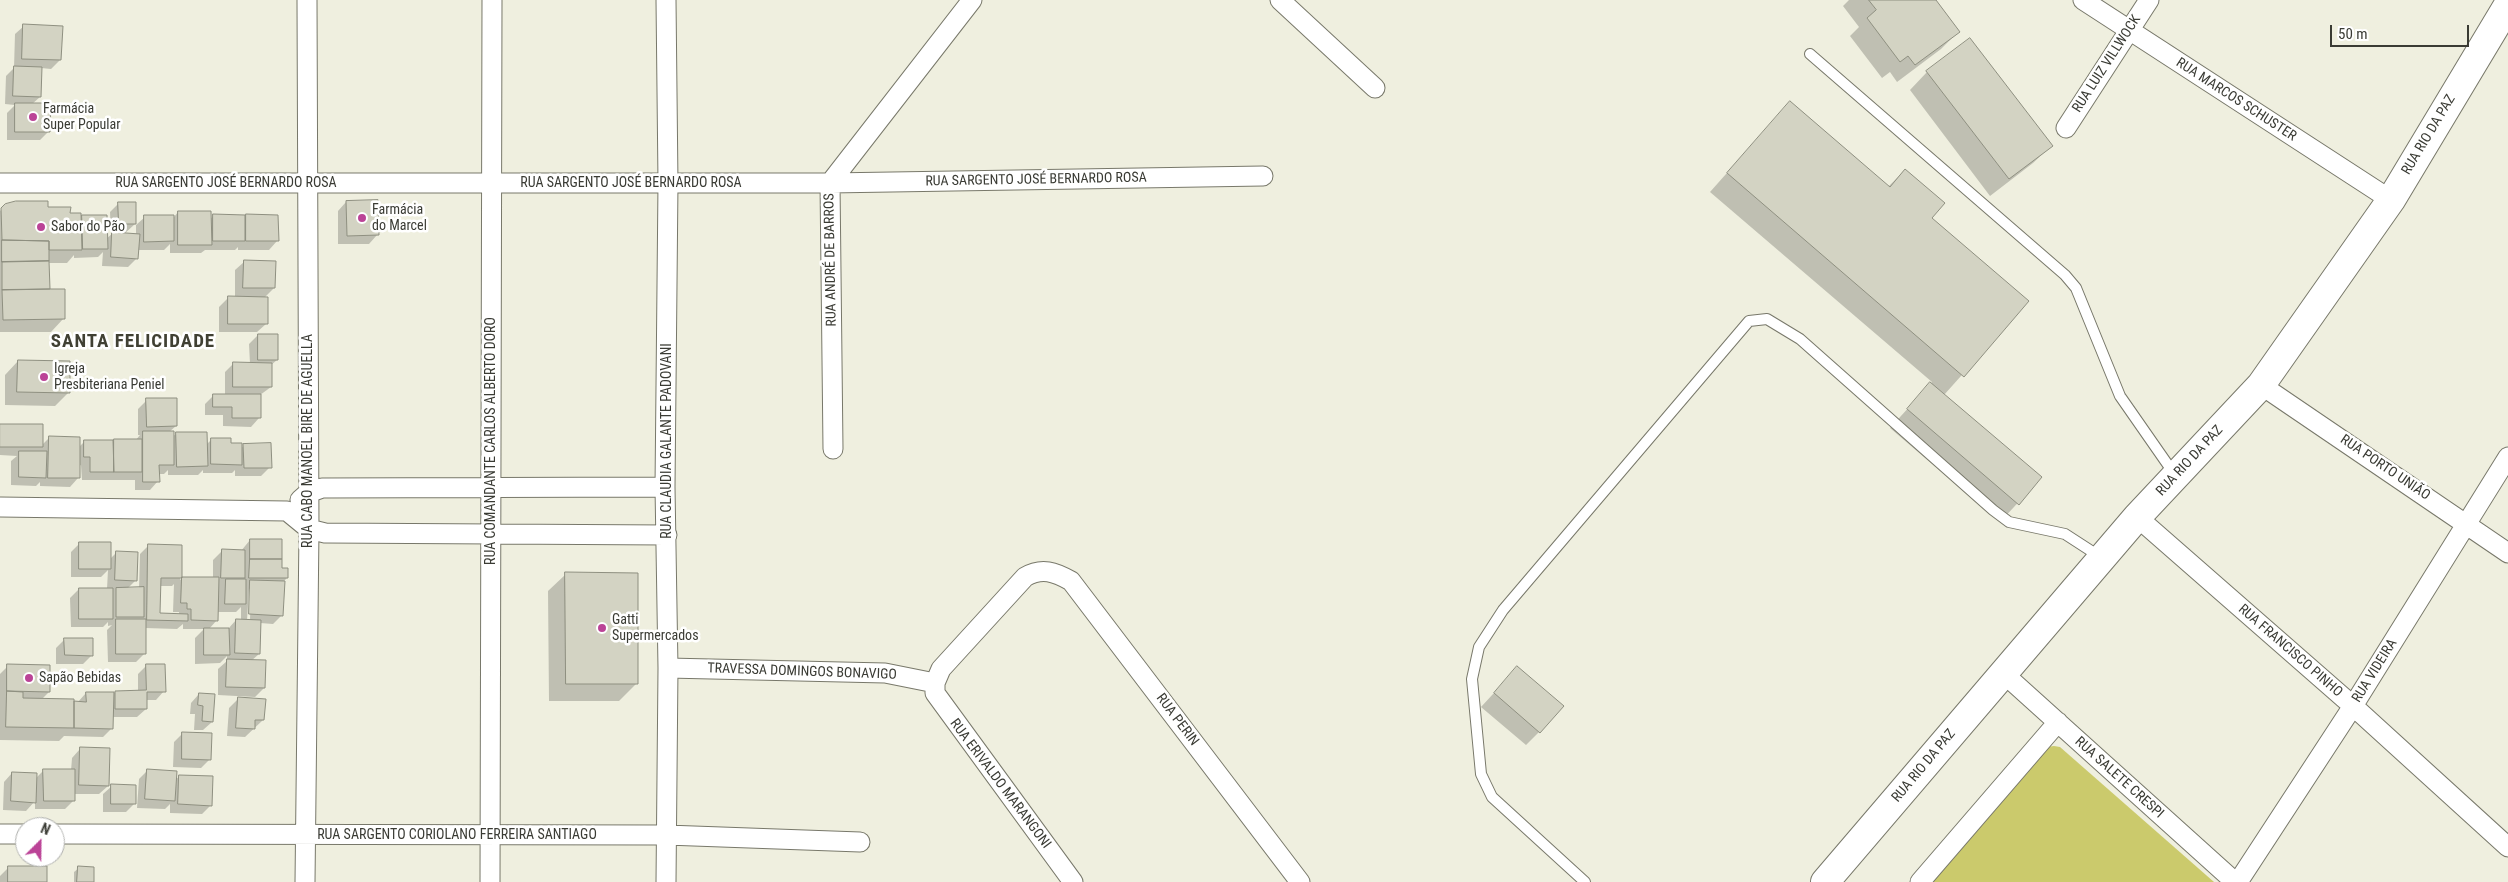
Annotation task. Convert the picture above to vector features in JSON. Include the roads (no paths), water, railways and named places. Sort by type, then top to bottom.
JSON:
[{"type":"main road","name":"RUA RIO DA PAZ","points":[[1825,882],[2137,517],[2261,385],[2390,200],[2508,5]]},
{"type":"street","name":"RUA CABO MANOEL BIRE DE AGUELLA","points":[[305,882],[309,529],[307,0]]},
{"type":"street","name":"RUA COMANDANTE CARLOS ALBERTO DORO","points":[[490,882],[492,0]]},
{"type":"street","name":"RUA CLAUDIA GALANTE PADOVANI","points":[[666,0],[668,183],[665,487],[668,668],[666,882]]},
{"type":"street","name":"RUA ANDRÉ DE BARROS","points":[[833,448],[830,183],[972,0]]},
{"type":"street","points":[[1280,0],[1375,88]]},
{"type":"street","name":"RUA MARCOS SCHUSTER","points":[[2083,0],[2390,200]]},
{"type":"street","name":"RUA LUIZ VILLWOCK","points":[[2066,128],[2149,0]]},
{"type":"street","name":"RUA SARGENTO JOSÉ BERNARDO ROSA","points":[[0,183],[830,183],[1263,176]]},
{"type":"street","name":"RUA PORTO UNIÃO","points":[[2261,385],[2508,553]]},
{"type":"street","name":"RUA VIDEIRA","points":[[2237,882],[2353,706],[2508,457]]},
{"type":"street","points":[[287,511],[308,493],[322,488],[665,487]]},
{"type":"street","points":[[0,507],[287,511],[309,529],[325,533],[667,535]]},
{"type":"street","name":"RUA FRANCISCO PINHO","points":[[2137,517],[2353,706],[2508,847]]},
{"type":"street","name":"RUA PERIN","points":[[935,683],[941,669],[1025,577],[1044,570],[1057,573],[1072,581],[1300,882]]},
{"type":"street","name":"TRAVESSA DOMINGOS BONAVIGO","points":[[668,668],[885,673],[935,683]]},
{"type":"street","name":"RUA SALETE CRESPI","points":[[2003,673],[2237,882]]},
{"type":"street","name":"RUA ERIVALDO MARANGONI","points":[[935,683],[935,693],[939,702],[1072,882]]},
{"type":"street","points":[[1920,882],[2058,722]]},
{"type":"street","points":[[0,834],[15,834]]},
{"type":"street","name":"RUA SARGENTO CORIOLANO FERREIRA SANTIAGO","points":[[65,834],[666,835],[860,842]]},
{"type":"lane","points":[[1810,54],[2065,275],[2076,288],[2120,396],[2175,476]]},
{"type":"lane","points":[[1585,882],[1492,797],[1481,774],[1472,679],[1479,647],[1503,610],[1749,321],[1767,319],[1800,339],[1993,510],[2009,522],[2066,534],[2102,559]]},
{"type":"place","name":"Farmácia Super Popular","points":[[33,117]]},
{"type":"place","name":"Farmácia do Marcel","points":[[362,218]]},
{"type":"place","name":"Sabor do Pão","points":[[41,227]]},
{"type":"place","name":"Igreja Presbiteriana Peniel","points":[[44,377]]},
{"type":"place","name":"Gatti Supermercados","points":[[602,628]]},
{"type":"place","name":"Sapão Bebidas","points":[[29,678]]},
{"type":"district","name":"SANTA FELICIDADE","points":[[133,342]]}]
